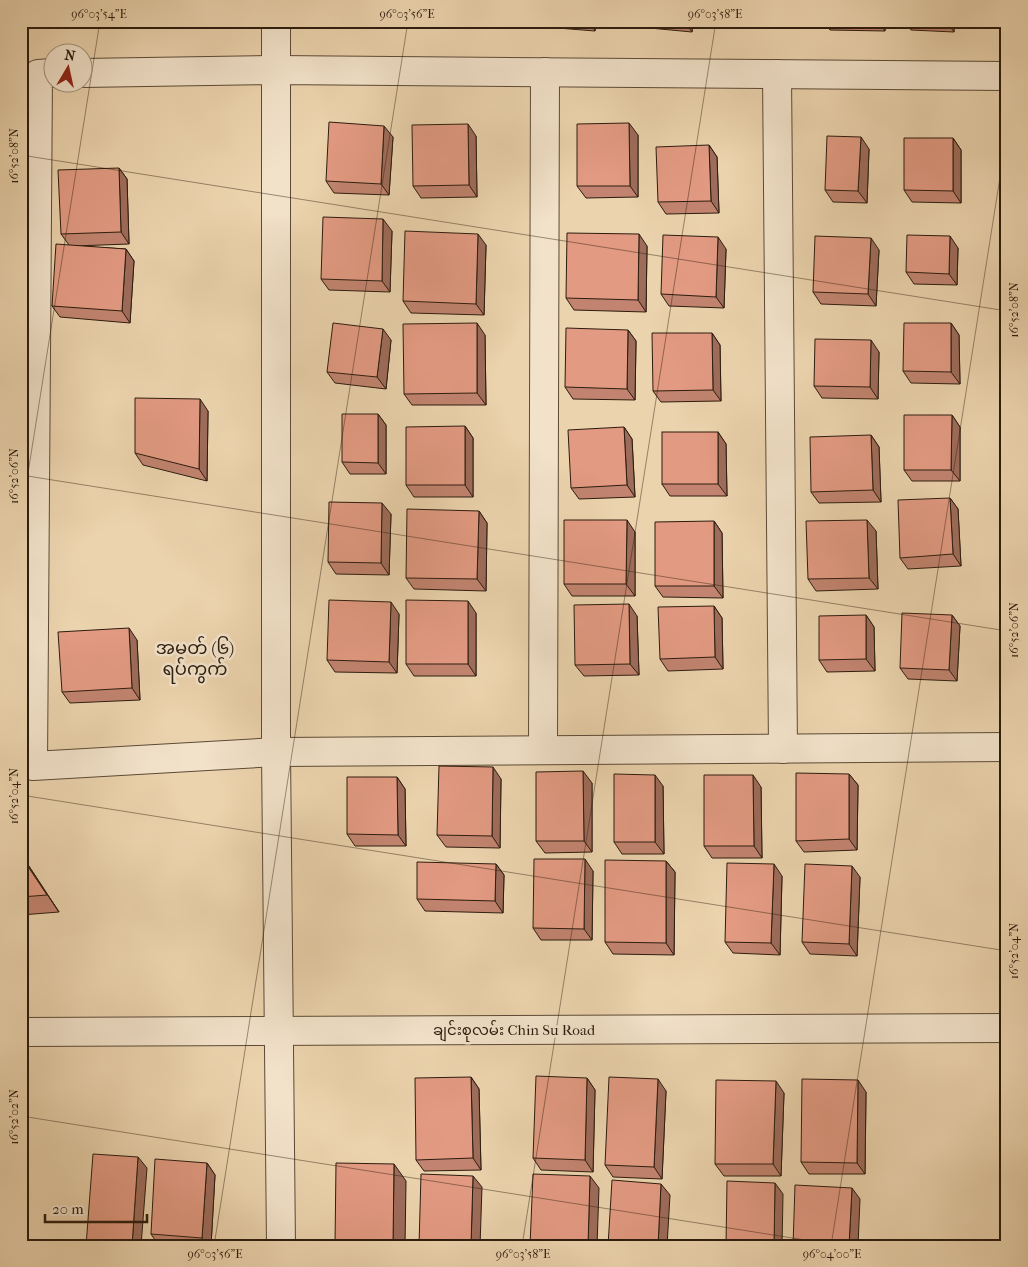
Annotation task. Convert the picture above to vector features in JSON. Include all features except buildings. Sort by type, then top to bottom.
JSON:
[{"type":"street","points":[[276,21],[276,752],[282,1246]]},
{"type":"street","points":[[92,73],[276,70],[1007,76]]},
{"type":"street","points":[[542,750],[545,72]]},
{"type":"street","points":[[42,74],[38,74],[33,766],[276,752],[1007,747]]},
{"type":"street","points":[[777,74],[783,749]]},
{"type":"street","name":"ချင်းစုလမ်း Chin Su Road","points":[[21,1032],[1007,1028]]},
{"type":"district","name":"အမှတ် (၆) ရပ်ကွက်","points":[[195,658]]}]
